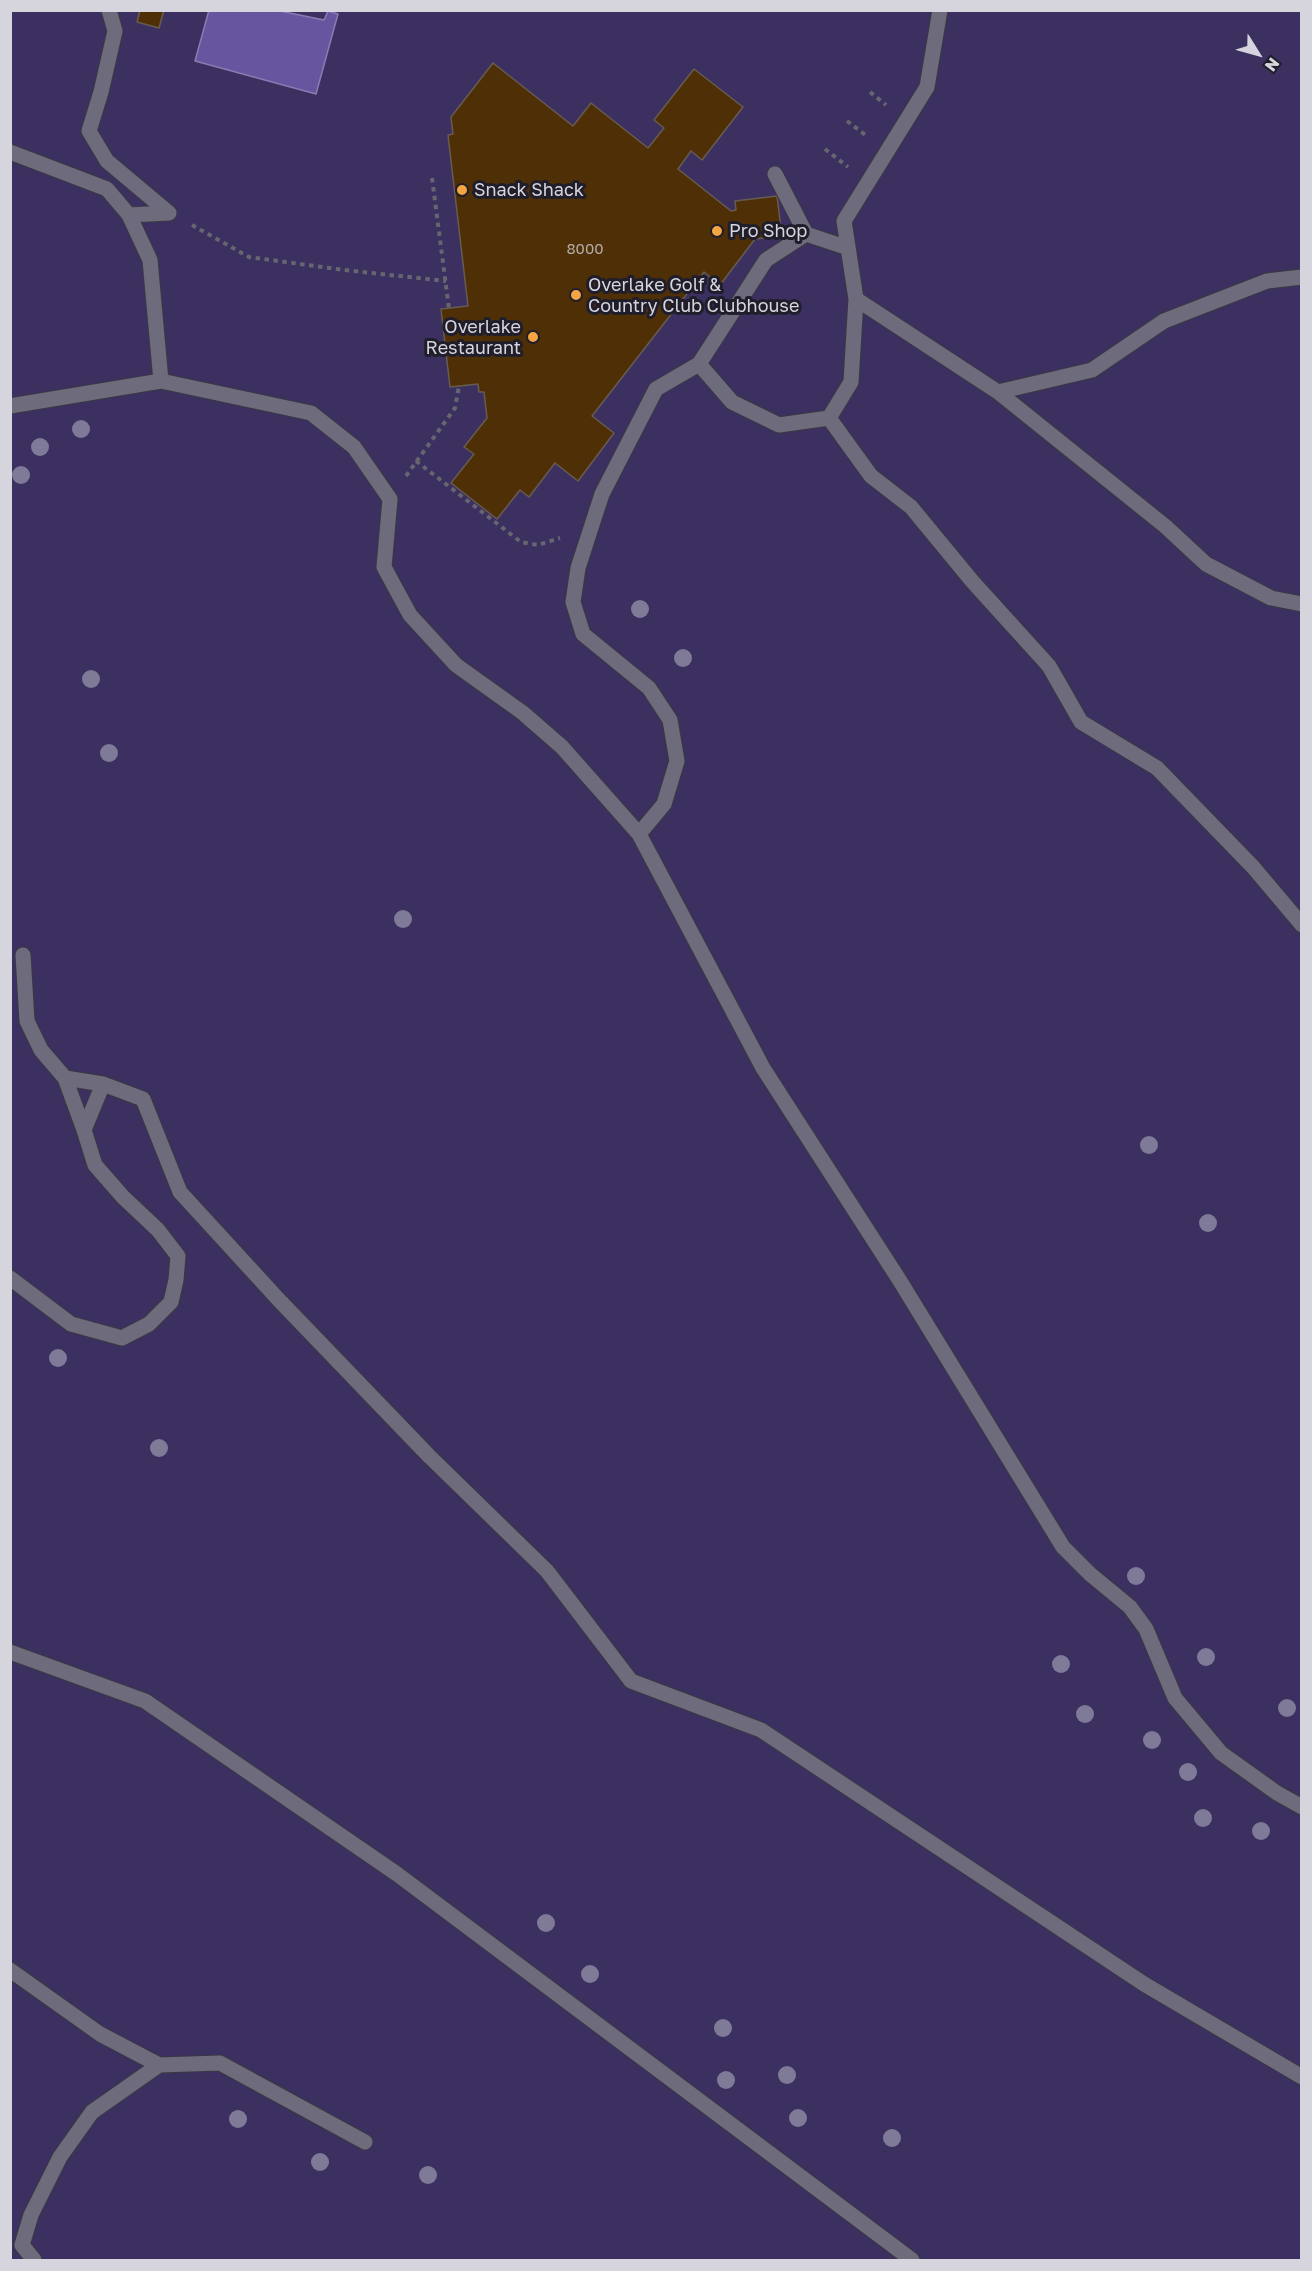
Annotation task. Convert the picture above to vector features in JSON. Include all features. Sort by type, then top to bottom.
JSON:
[{"type":"lane","points":[[109,10],[115,31],[101,92],[89,130],[107,161],[169,213]]},
{"type":"lane","points":[[829,418],[851,382],[856,299],[844,221],[927,87],[940,10]]},
{"type":"lane","points":[[10,152],[107,189],[129,215],[150,260],[161,381]]},
{"type":"lane","points":[[775,174],[806,234],[848,248]]},
{"type":"lane","points":[[129,215],[169,213]]},
{"type":"lane","points":[[639,834],[664,804],[677,761],[670,720],[649,688],[583,634],[573,602],[578,568],[602,494],[656,389],[699,364],[766,260],[806,234]]},
{"type":"lane","points":[[998,392],[1092,370],[1164,321],[1267,281],[1302,277]]},
{"type":"lane","points":[[856,299],[998,392],[1165,526],[1206,564],[1271,598],[1302,604]]},
{"type":"lane","points":[[699,364],[732,402],[779,425],[829,418]]},
{"type":"lane","points":[[10,406],[161,381],[312,413],[354,447],[390,499],[384,567],[410,615],[456,665],[523,713],[562,747],[639,834],[763,1068],[900,1281],[1063,1546],[1090,1574],[1130,1607],[1146,1629],[1175,1698],[1221,1752],[1277,1793],[1302,1807]]},
{"type":"lane","points":[[829,418],[871,476],[911,507],[972,581],[1049,666],[1081,722],[1157,768],[1253,867],[1302,925]]},
{"type":"lane","points":[[10,1278],[71,1324],[122,1338],[149,1324],[171,1302],[178,1256],[158,1230],[123,1197],[95,1165],[65,1078],[41,1050],[27,1021],[23,955]]},
{"type":"lane","points":[[65,1078],[103,1084],[143,1099],[180,1192],[278,1299],[429,1456],[547,1571],[631,1681],[761,1730],[1144,1983],[1302,2077]]},
{"type":"lane","points":[[84,1130],[103,1084]]},
{"type":"lane","points":[[10,1652],[145,1701],[397,1874],[912,2260]]},
{"type":"lane","points":[[10,1970],[100,2034],[159,2065],[220,2062],[365,2142]]},
{"type":"lane","points":[[34,2260],[16,2243],[60,2157],[92,2112],[159,2065]]},
{"type":"path","points":[[870,93],[892,111]]},
{"type":"path","points":[[847,121],[869,139]]},
{"type":"path","points":[[825,149],[848,166]]},
{"type":"path","points":[[432,178],[449,309]]},
{"type":"path","points":[[169,213],[249,256],[344,270],[446,281]]},
{"type":"path","points":[[390,499],[455,408],[459,386]]},
{"type":"path","points":[[416,461],[521,542],[551,543],[566,534]]},
{"type":"shaded area","points":[[209,10],[280,11],[324,20],[328,11],[338,14],[316,94],[195,61]]},
{"type":"shaded area","points":[[11,11],[1301,11],[1301,2260],[11,2260]]},
{"type":"building","points":[[140,10],[164,10],[159,28],[137,22]]},
{"type":"building","name":"Overlake Golf & Country Club Clubhouse","points":[[493,63],[573,126],[591,103],[648,148],[664,128],[654,120],[694,69],[743,107],[702,160],[691,151],[678,169],[731,211],[736,210],[735,201],[777,196],[782,236],[755,239],[720,285],[704,272],[592,416],[614,433],[578,481],[555,463],[529,497],[520,490],[497,519],[451,483],[474,454],[464,447],[487,418],[484,392],[479,392],[478,384],[450,387],[441,309],[468,306],[448,135],[453,134],[451,117]]},
{"type":"place","name":"Snack Shack","points":[[462,190]]},
{"type":"place","name":"Pro Shop","points":[[717,231]]},
{"type":"place","name":"Overlake Golf & Country Club Clubhouse","points":[[576,295]]},
{"type":"place","name":"Overlake Restaurant","points":[[533,337]]}]
